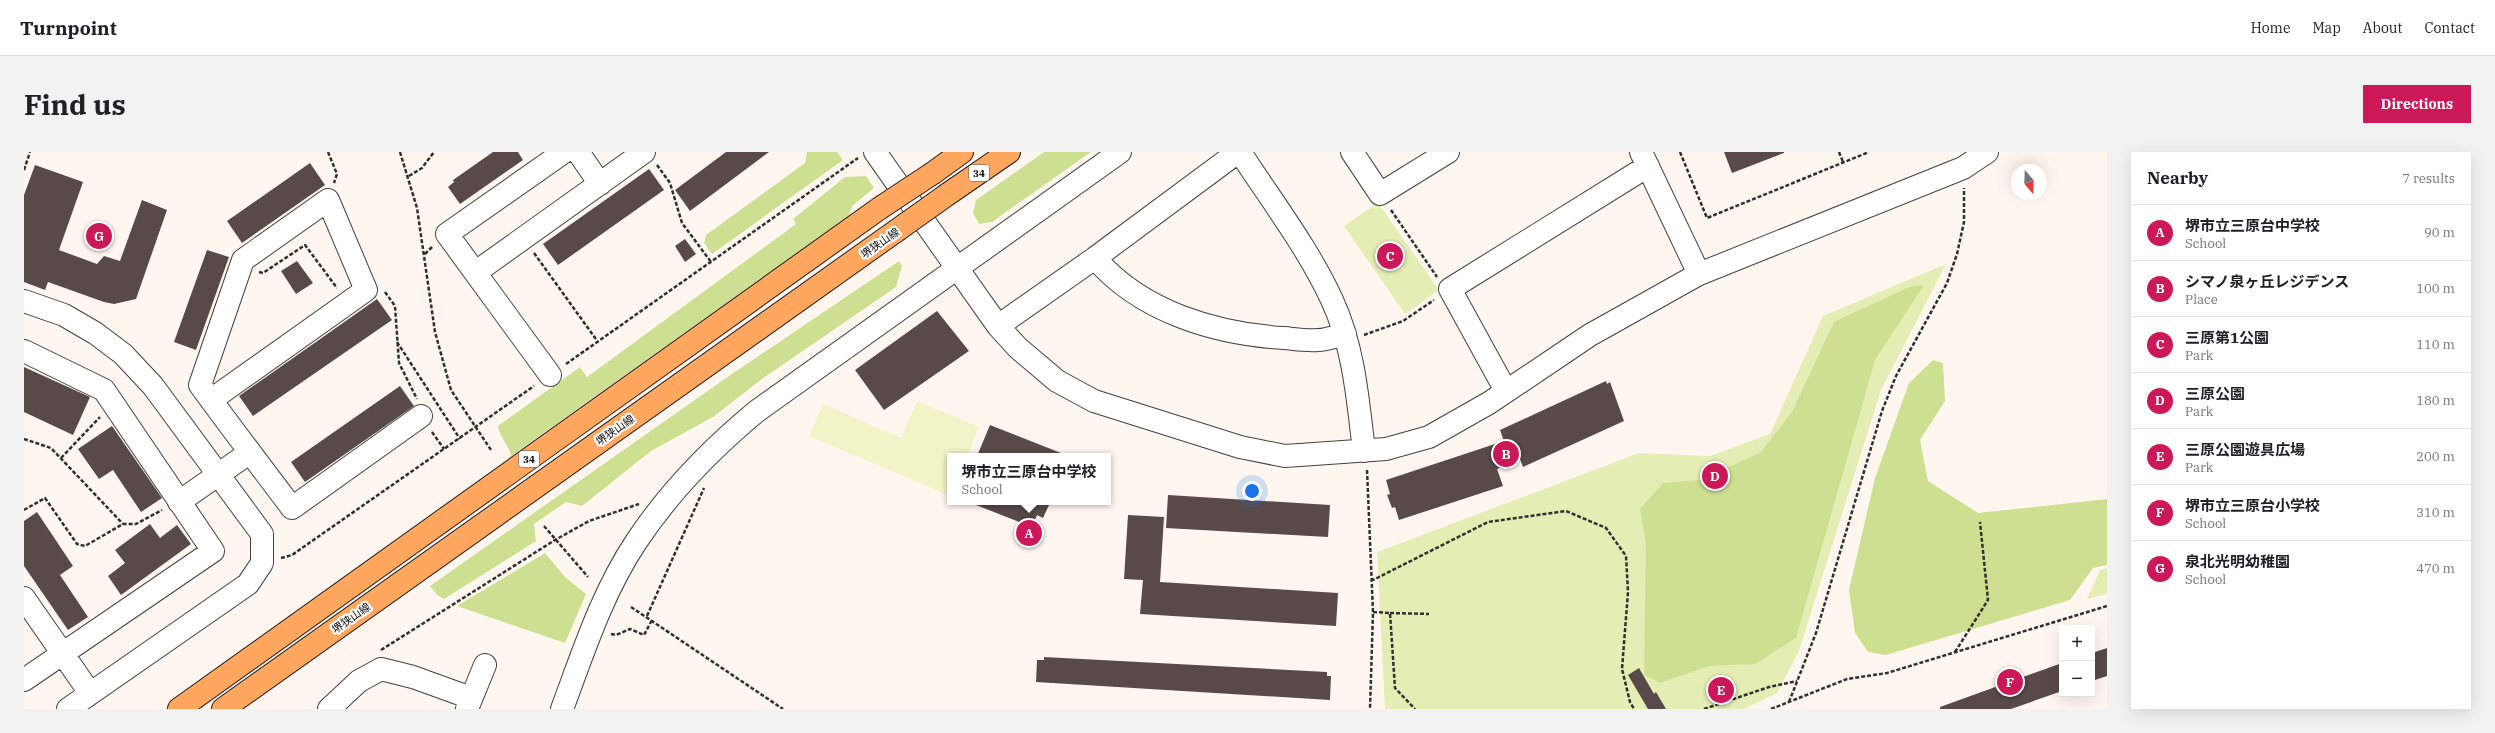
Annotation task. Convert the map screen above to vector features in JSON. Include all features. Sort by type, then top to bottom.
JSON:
[{"type":"main road","name":"34","points":[[179,709],[880,208],[962,152]]},
{"type":"main road","name":"堺狭山線","points":[[223,709],[1009,152]]},
{"type":"street","points":[[550,376],[447,234],[564,152]]},
{"type":"street","points":[[578,152],[600,184]]},
{"type":"street","points":[[562,709],[588,639],[635,543],[684,478],[717,445],[757,411],[1120,152]]},
{"type":"street","points":[[998,326],[1095,258],[1239,152],[1310,260],[1332,300],[1346,338],[1356,382],[1364,451]]},
{"type":"street","points":[[1352,152],[1380,194],[1448,152]]},
{"type":"street","points":[[868,154],[956,268],[998,326],[1018,348],[1056,381],[1094,401],[1240,447],[1285,456],[1386,449],[1429,437],[1506,391],[1590,335],[1699,274],[1962,168],[1987,152]]},
{"type":"street","points":[[476,272],[600,184],[650,158]]},
{"type":"street","points":[[1506,391],[1450,289],[1644,159],[1699,274]]},
{"type":"street","points":[[211,400],[366,290],[328,200],[243,260],[200,385],[211,400],[250,453],[292,508],[421,416]]},
{"type":"street","points":[[1095,258],[1111,276],[1146,299],[1196,323],[1250,336],[1318,340],[1346,338]]},
{"type":"street","points":[[24,301],[64,315],[95,333],[123,354],[153,386],[262,534],[262,563],[248,584],[68,709]]},
{"type":"street","points":[[24,351],[104,390],[213,551],[24,680]]},
{"type":"street","points":[[179,502],[250,453]]},
{"type":"street","points":[[24,599],[90,693]]},
{"type":"street","points":[[329,709],[360,681],[381,669],[413,677],[469,703],[485,666]]},
{"type":"path","points":[[24,170],[30,152]]},
{"type":"path","points":[[328,152],[337,174],[328,200]]},
{"type":"path","points":[[400,152],[409,176],[416,208],[435,332],[451,390],[475,429],[491,450]]},
{"type":"path","points":[[409,176],[422,168],[434,152]]},
{"type":"path","points":[[1680,152],[1707,218],[1869,152]]},
{"type":"path","points":[[1840,152],[1843,162]]},
{"type":"path","points":[[262,563],[292,555],[868,154]]},
{"type":"path","points":[[650,158],[670,183],[682,222],[711,262]]},
{"type":"path","points":[[1789,702],[1816,633],[1882,411],[1896,376],[1946,283],[1957,254],[1964,222],[1962,168]]},
{"type":"path","points":[[1346,338],[1403,321],[1450,289],[1440,281],[1380,194]]},
{"type":"path","points":[[524,238],[598,342]]},
{"type":"path","points":[[277,264],[305,245],[347,303]]},
{"type":"path","points":[[366,290],[370,291],[377,287],[383,289],[391,299],[398,324],[396,342],[399,363],[413,388],[421,416],[444,449]]},
{"type":"path","points":[[396,342],[460,439]]},
{"type":"path","points":[[61,458],[112,403]]},
{"type":"path","points":[[24,439],[51,448],[123,524]]},
{"type":"path","points":[[1364,451],[1367,470],[1373,612],[1370,709]]},
{"type":"path","points":[[647,616],[696,510],[707,482]]},
{"type":"path","points":[[24,510],[46,498],[77,544],[85,546],[123,524],[136,524],[179,502]]},
{"type":"path","points":[[387,645],[555,540],[589,521],[642,503]]},
{"type":"path","points":[[1371,581],[1488,522],[1566,511],[1606,528],[1626,556],[1628,592],[1622,669],[1630,702],[1634,709]]},
{"type":"path","points":[[1954,653],[1988,600],[1980,522]]},
{"type":"path","points":[[544,526],[588,577]]},
{"type":"path","points":[[1771,709],[1847,679],[1887,673],[2107,606]]},
{"type":"path","points":[[631,607],[647,616],[783,709]]},
{"type":"path","points":[[1373,612],[1390,614],[1429,614]]},
{"type":"path","points":[[1390,614],[1396,688],[1414,709]]},
{"type":"path","points":[[608,632],[616,636],[630,629],[644,635],[652,620]]},
{"type":"path","points":[[1704,709],[1769,687],[1797,682]]},
{"type":"green space","points":[[807,152],[837,152],[843,160],[712,254],[704,243],[706,235],[805,163]]},
{"type":"green space","points":[[1044,152],[1091,152],[992,222],[979,224],[973,213],[976,200]]},
{"type":"green space","points":[[866,176],[874,188],[852,206],[849,216],[511,456],[500,434],[498,426],[580,367],[587,377],[796,224],[793,219],[845,177]]},
{"type":"green space","points":[[1378,203],[1439,290],[1405,314],[1344,226]]},
{"type":"green space","points":[[899,261],[902,266],[896,287],[762,379],[713,417],[651,451],[582,506],[566,502],[534,524],[536,541],[444,599],[437,595],[430,586],[726,378]]},
{"type":"green space","points":[[1946,264],[1881,390],[1799,651],[1777,693],[1744,709],[1385,709],[1377,552],[1639,453],[1710,456],[1770,434],[1823,316]]},
{"type":"green space","points":[[1924,285],[1875,360],[1796,638],[1755,664],[1709,666],[1660,683],[1644,675],[1646,544],[1640,509],[1663,483],[1702,480],[1761,452],[1792,412],[1834,322],[1909,287]]},
{"type":"green space","points":[[1933,360],[1943,363],[1945,401],[1920,440],[1928,481],[1978,513],[2107,499],[2107,565],[2093,568],[2070,600],[1886,655],[1868,652],[1855,633],[1849,590],[1875,478],[1909,383]]},
{"type":"green space","points":[[917,401],[979,427],[968,453],[947,453],[947,495],[809,436],[823,404],[901,438]]},
{"type":"green space","points":[[545,553],[565,577],[586,594],[565,643],[457,606]]},
{"type":"green space","points":[[2107,568],[2107,594],[2087,599],[2100,570]]},
{"type":"building","points":[[493,152],[518,152],[523,160],[460,204],[448,187],[454,182],[453,180]]},
{"type":"building","points":[[726,152],[769,152],[690,211],[675,190]]},
{"type":"building","points":[[1724,152],[1784,152],[1784,153],[1732,173]]},
{"type":"building","points":[[310,163],[325,185],[242,243],[227,221]]},
{"type":"building","points":[[35,165],[83,182],[59,250],[97,264],[104,256],[120,261],[142,200],[167,210],[136,299],[114,304],[104,302],[48,282],[45,290],[24,282],[24,195]]},
{"type":"building","points":[[649,169],[664,190],[558,265],[543,244]]},
{"type":"building","points":[[685,239],[696,254],[685,262],[675,246]]},
{"type":"building","points":[[207,250],[229,257],[196,350],[174,342]]},
{"type":"building","points":[[297,261],[313,283],[296,294],[281,271]]},
{"type":"building","points":[[377,299],[392,320],[253,416],[239,396]]},
{"type":"building","points":[[937,311],[969,351],[884,410],[855,370]]},
{"type":"building","points":[[24,367],[90,397],[73,435],[24,412]]},
{"type":"building","points":[[1606,381],[1607,384],[1610,382],[1624,421],[1523,467],[1520,459],[1497,469],[1503,486],[1399,520],[1395,507],[1392,508],[1387,495],[1390,494],[1386,480],[1504,441],[1500,430]]},
{"type":"building","points":[[400,386],[414,406],[305,482],[291,462]]},
{"type":"building","points":[[990,425],[1061,453],[978,453]]},
{"type":"building","points":[[112,426],[162,498],[141,512],[113,470],[99,479],[78,449]]},
{"type":"building","points":[[1168,495],[1330,505],[1328,537],[1166,528]]},
{"type":"building","points":[[976,505],[1049,505],[1043,518],[1037,515],[1032,527]]},
{"type":"building","points":[[37,512],[73,566],[60,575],[88,617],[68,630],[24,566],[24,521]]},
{"type":"building","points":[[1128,515],[1164,517],[1160,582],[1338,593],[1336,626],[1140,614],[1143,580],[1124,579]]},
{"type":"building","points":[[150,524],[160,538],[177,525],[191,544],[121,595],[108,576],[125,563],[115,550]]},
{"type":"building","points":[[2107,648],[2107,676],[2095,680],[2095,661],[2095,652]]},
{"type":"building","points":[[1044,657],[1327,672],[1327,676],[1331,676],[1330,700],[1036,682],[1037,660],[1044,660]]},
{"type":"building","points":[[2059,664],[2059,692],[2011,709],[1940,709],[1940,707]]},
{"type":"building","points":[[1639,668],[1654,694],[1656,692],[1666,709],[1648,709],[1628,675]]},
{"type":"place","name":"泉北光明幼稚園","points":[[99,236]]},
{"type":"place","name":"三原第1公園","points":[[1390,256]]},
{"type":"place","name":"シマノ泉ヶ丘レジデンス","points":[[1506,454]]},
{"type":"place","name":"三原公園","points":[[1715,476]]},
{"type":"place","name":"堺市立三原台中学校","points":[[1029,533]]},
{"type":"place","name":"堺市立三原台小学校","points":[[2010,682]]},
{"type":"place","name":"三原公園遊具広場","points":[[1721,690]]}]
